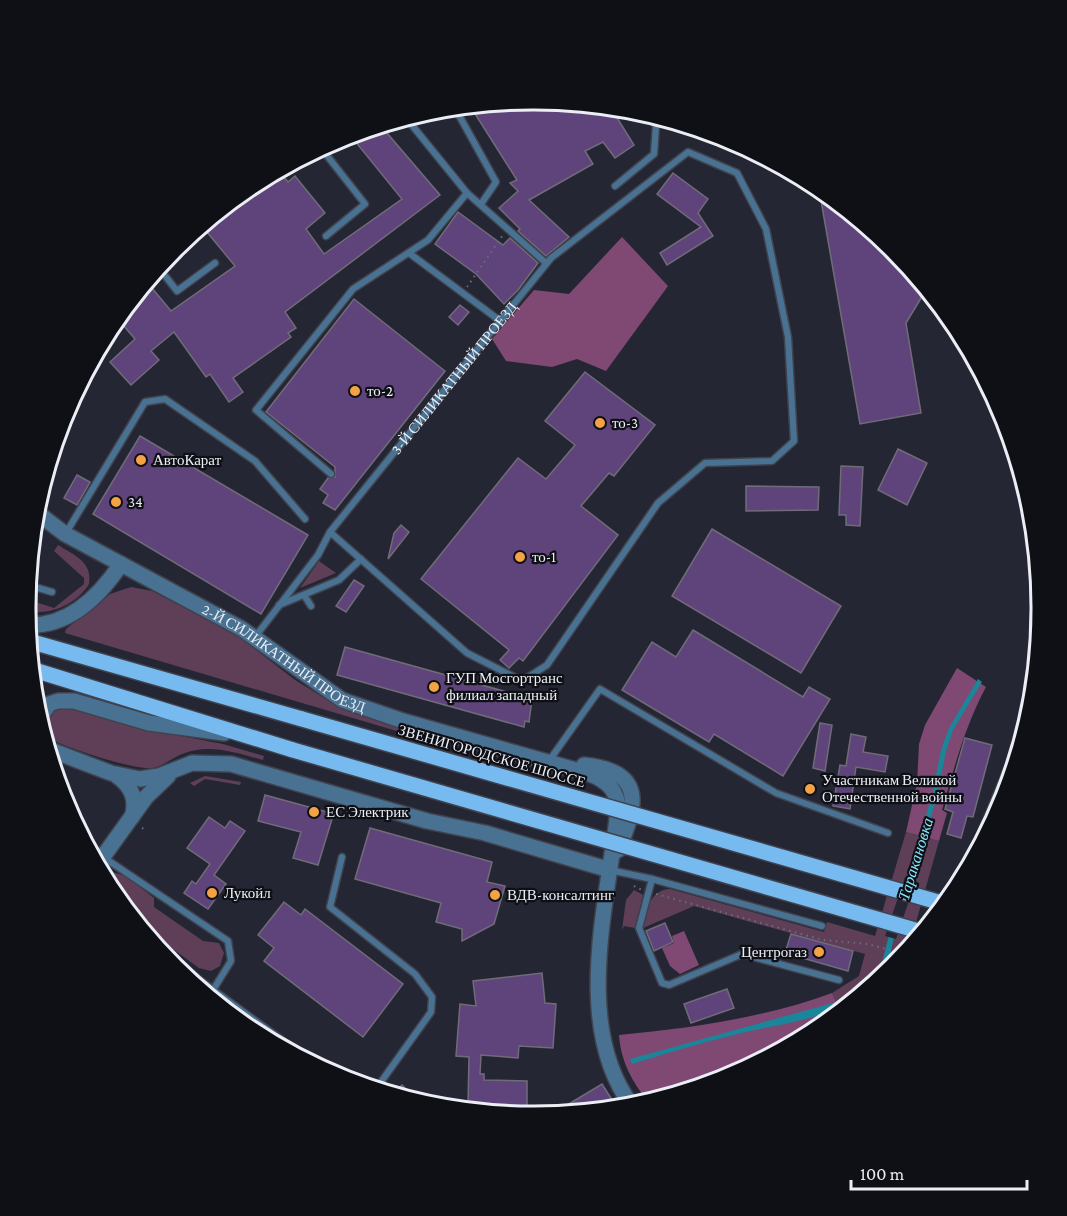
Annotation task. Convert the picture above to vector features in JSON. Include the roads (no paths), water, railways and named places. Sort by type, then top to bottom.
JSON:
[{"type":"main road","name":"ЗВЕНИГОРОДСКОЕ ШОССЕ","points":[[37,643],[935,901]]},
{"type":"main road","points":[[40,671],[293,750],[913,929]]},
{"type":"street","name":"2-Й СИЛИКАТНЫЙ ПРОЕЗД","points":[[45,518],[65,534],[255,638],[327,691],[362,709],[549,762],[601,767],[618,775],[628,786],[633,800],[633,813],[609,870],[603,915],[600,1017],[613,1075],[626,1097]]},
{"type":"street","points":[[37,625],[48,625],[64,620],[95,596],[121,564]]},
{"type":"street","points":[[47,708],[49,704],[58,701],[74,701],[149,723],[224,733],[268,742]]},
{"type":"street","points":[[58,753],[111,773],[140,779],[159,777],[203,761],[231,764],[427,821],[485,833],[609,870]]},
{"type":"street","points":[[103,858],[139,825],[146,797],[175,770]]},
{"type":"street","points":[[111,773],[124,781],[132,792],[139,825]]},
{"type":"lane","points":[[460,116],[496,182],[481,204]]},
{"type":"lane","points":[[412,125],[467,193],[546,263]]},
{"type":"lane","points":[[615,186],[654,154],[656,126]]},
{"type":"lane","name":"3-Й СИЛИКАТНЫЙ ПРОЕЗД","points":[[255,638],[318,555],[330,532],[546,263],[688,152],[736,174],[766,230],[788,337],[795,441],[772,461],[705,463],[658,503],[547,666],[522,681],[467,653],[361,559]]},
{"type":"lane","points":[[326,236],[365,204],[327,156]]},
{"type":"lane","points":[[331,474],[256,410],[353,289],[428,240],[467,193]]},
{"type":"lane","points":[[409,254],[499,320]]},
{"type":"lane","points":[[164,275],[177,291],[215,263]]},
{"type":"lane","points":[[65,534],[145,402],[165,399],[255,461],[305,519]]},
{"type":"lane","points":[[278,605],[339,580],[361,559],[330,532]]},
{"type":"lane","points":[[37,588],[52,592]]},
{"type":"lane","points":[[304,595],[311,606]]},
{"type":"lane","points":[[549,762],[600,689],[776,794],[888,833]]},
{"type":"lane","points":[[342,857],[330,907],[415,974],[432,997],[431,1012],[381,1081]]},
{"type":"lane","points":[[109,867],[228,941],[231,961],[214,989]]},
{"type":"lane","points":[[609,870],[652,879],[822,926]]},
{"type":"lane","points":[[652,879],[639,928],[662,983],[669,985],[742,954],[839,980]]},
{"type":"water","name":"Таракановка","points":[[978,679],[982,682],[953,730],[946,751],[937,797],[890,954],[882,963],[932,796],[941,750],[949,728]]},
{"type":"water","points":[[838,1002],[814,1017],[745,1032],[632,1064],[630,1059]]},
{"type":"place","name":"то-2","points":[[355,391]]},
{"type":"place","name":"то-3","points":[[600,423]]},
{"type":"place","name":"АвтоКарат","points":[[141,460]]},
{"type":"place","name":"34","points":[[116,502]]},
{"type":"place","name":"то-1","points":[[520,557]]},
{"type":"place","name":"ГУП Мосгортранс филиал западный","points":[[434,687]]},
{"type":"place","name":"Участникам Великой Отечественной войны","points":[[810,789]]},
{"type":"place","name":"ЕС Электрик","points":[[314,812]]},
{"type":"place","name":"Лукойл","points":[[212,893]]},
{"type":"place","name":"ВДВ-консалтинг","points":[[495,895]]},
{"type":"place","name":"Центрогаз","points":[[819,952]]}]
